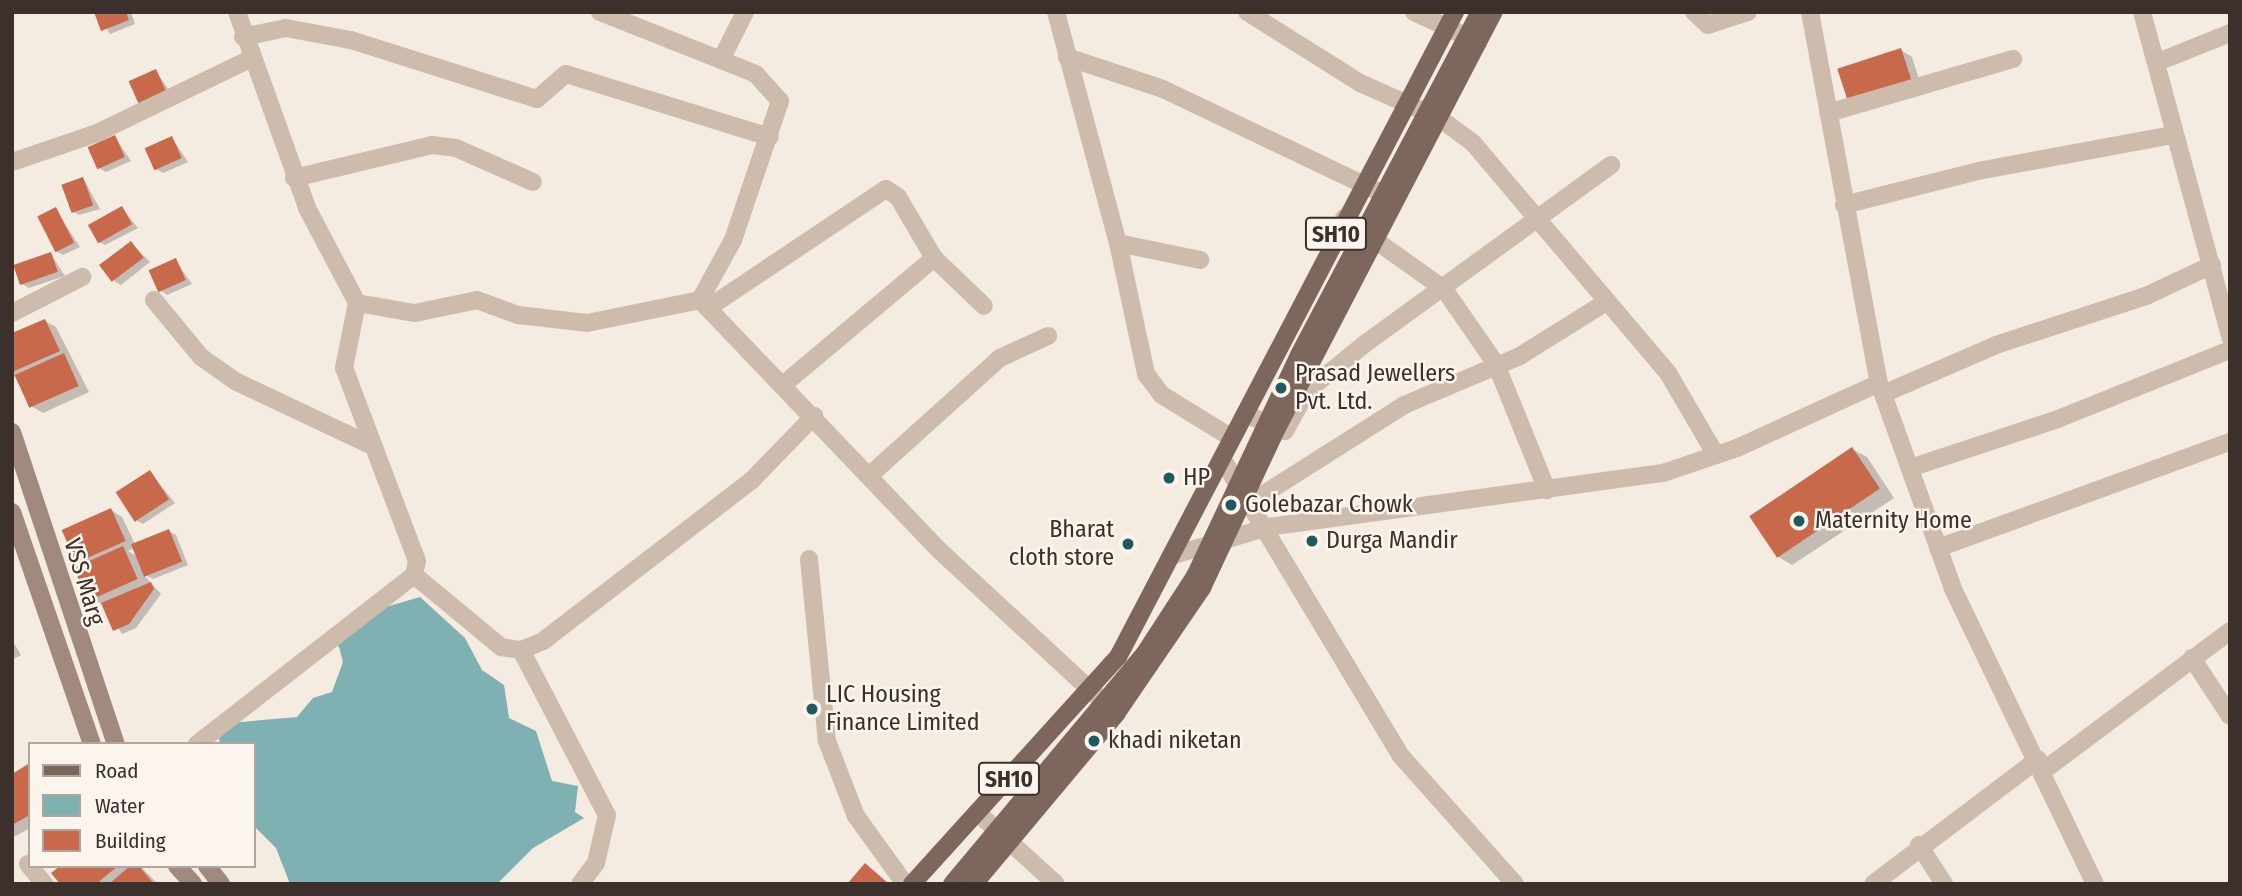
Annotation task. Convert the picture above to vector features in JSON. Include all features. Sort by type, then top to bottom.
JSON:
[{"type":"main road","points":[[952,884],[1145,653],[1195,576],[1299,355],[1480,12]]},
{"type":"main road","points":[[974,884],[1116,714],[1181,619],[1250,497],[1277,428],[1394,199],[1494,12]]},
{"type":"main road","name":"SH10","points":[[912,884],[1091,691],[1131,634],[1223,460],[1362,183],[1451,19]]},
{"type":"main road","name":"VSS Marg","points":[[12,432],[87,672],[113,739]]},
{"type":"main road","points":[[12,512],[68,686],[91,742]]},
{"type":"main road","points":[[179,868],[193,884]]},
{"type":"main road","points":[[208,868],[221,884]]},
{"type":"street","points":[[200,742],[414,575],[416,561],[368,444],[344,368],[357,303],[294,178],[250,59],[237,12]]},
{"type":"street","points":[[600,12],[756,74],[780,101],[733,240],[704,304]]},
{"type":"street","points":[[721,60],[745,12]]},
{"type":"street","points":[[1056,12],[1153,386],[1232,438]]},
{"type":"street","points":[[1247,12],[1406,105],[1439,118],[1473,143],[1668,373],[1716,455]]},
{"type":"street","points":[[1414,12],[1451,19],[1478,42]]},
{"type":"street","points":[[1694,12],[1709,25],[1748,12]]},
{"type":"street","points":[[1810,12],[1844,205],[1881,388],[1938,548],[2095,884]]},
{"type":"street","points":[[2142,12],[2158,62],[2172,135],[2212,265],[2225,297],[2230,337]]},
{"type":"street","points":[[243,37],[286,28],[351,40],[537,99],[566,74],[769,137]]},
{"type":"street","points":[[2158,62],[2230,33]]},
{"type":"street","points":[[1067,57],[1163,89],[1394,199]]},
{"type":"street","points":[[12,162],[97,132],[250,59]]},
{"type":"street","points":[[1828,113],[2013,60]]},
{"type":"street","points":[[1844,205],[1978,171],[2172,135]]},
{"type":"street","points":[[294,178],[432,145],[456,148],[534,182]]},
{"type":"street","points":[[1245,414],[1285,431],[1307,391],[1444,289],[1534,216],[1611,165]]},
{"type":"street","points":[[357,303],[415,313],[477,300],[517,315],[587,323],[704,304],[877,190],[898,197],[934,258],[984,306]]},
{"type":"street","points":[[1344,218],[1375,236],[1444,289],[1496,364],[1547,490]]},
{"type":"street","points":[[1118,243],[1200,260]]},
{"type":"street","points":[[784,384],[934,258]]},
{"type":"street","points":[[1174,555],[1268,527],[1663,472],[1716,455],[1996,345],[2146,296],[2212,265]]},
{"type":"street","points":[[12,313],[82,277]]},
{"type":"street","points":[[154,300],[201,357],[234,382],[368,444]]},
{"type":"street","points":[[1250,497],[1404,405],[1496,364],[1606,302]]},
{"type":"street","points":[[704,304],[784,384],[939,550],[1116,714]]},
{"type":"street","points":[[870,475],[1000,358],[1048,336]]},
{"type":"street","points":[[1909,468],[2058,419],[2230,350]]},
{"type":"street","points":[[414,575],[501,647],[521,650],[543,641],[648,564],[751,481],[814,416]]},
{"type":"street","points":[[1938,548],[2230,442]]},
{"type":"street","points":[[1223,460],[1250,497],[1357,690],[1401,756],[1516,884]]},
{"type":"street","points":[[809,559],[827,741],[856,816],[905,884]]},
{"type":"street","points":[[1872,884],[1919,845],[2040,765],[2230,631]]},
{"type":"street","points":[[521,650],[607,815],[596,863],[580,884]]},
{"type":"street","points":[[2192,658],[2230,716]]},
{"type":"street","points":[[978,813],[1056,884]]},
{"type":"street","points":[[1919,845],[1944,884]]},
{"type":"street","points":[[31,868],[44,884]]},
{"type":"water","points":[[420,597],[465,638],[482,670],[504,685],[509,718],[536,731],[552,781],[578,786],[575,812],[584,818],[533,848],[497,884],[290,884],[276,848],[256,828],[256,742],[220,742],[219,737],[230,723],[297,717],[313,698],[332,692],[343,662],[339,647],[327,641],[365,613]]},
{"type":"building","points":[[94,12],[126,12],[129,20],[101,31]]},
{"type":"building","points":[[1901,48],[1913,86],[1850,107],[1837,69]]},
{"type":"building","points":[[156,69],[166,91],[138,103],[129,81]]},
{"type":"building","points":[[115,135],[125,157],[97,169],[88,147]]},
{"type":"building","points":[[172,136],[182,158],[154,170],[145,148]]},
{"type":"building","points":[[83,177],[93,205],[72,213],[61,185]]},
{"type":"building","points":[[122,206],[132,224],[98,243],[88,225]]},
{"type":"building","points":[[56,207],[74,243],[55,252],[37,217]]},
{"type":"building","points":[[131,241],[144,258],[112,282],[99,265]]},
{"type":"building","points":[[51,252],[58,272],[20,285],[13,265]]},
{"type":"building","points":[[176,258],[186,280],[158,292],[149,270]]},
{"type":"building","points":[[45,319],[60,351],[12,372],[12,333]]},
{"type":"building","points":[[64,353],[79,386],[29,408],[15,375]]},
{"type":"building","points":[[1852,447],[1880,488],[1777,558],[1749,516]]},
{"type":"building","points":[[150,470],[169,499],[135,522],[116,492]]},
{"type":"building","points":[[111,508],[126,541],[76,563],[62,530]]},
{"type":"building","points":[[169,529],[182,561],[144,577],[131,544]]},
{"type":"building","points":[[123,546],[138,579],[88,601],[74,568]]},
{"type":"building","points":[[151,582],[154,589],[129,624],[113,631],[101,603]]},
{"type":"building","points":[[28,764],[28,816],[12,825],[12,774]]},
{"type":"building","points":[[865,863],[889,884],[847,884]]},
{"type":"building","points":[[57,868],[116,868],[96,884],[60,884],[51,873]]},
{"type":"building","points":[[128,868],[141,868],[154,884],[109,884]]},
{"type":"place","name":"Prasad Jewellers Pvt. Ltd.","points":[[1281,388]]},
{"type":"place","name":"HP","points":[[1169,478]]},
{"type":"place","name":"Golebazar Chowk","points":[[1231,505]]},
{"type":"place","name":"Maternity Home","points":[[1799,521]]},
{"type":"place","name":"Durga Mandir","points":[[1312,541]]},
{"type":"place","name":"Bharat cloth store","points":[[1128,544]]},
{"type":"place","name":"LIC Housing Finance Limited","points":[[812,709]]},
{"type":"place","name":"khadi niketan","points":[[1094,741]]}]
